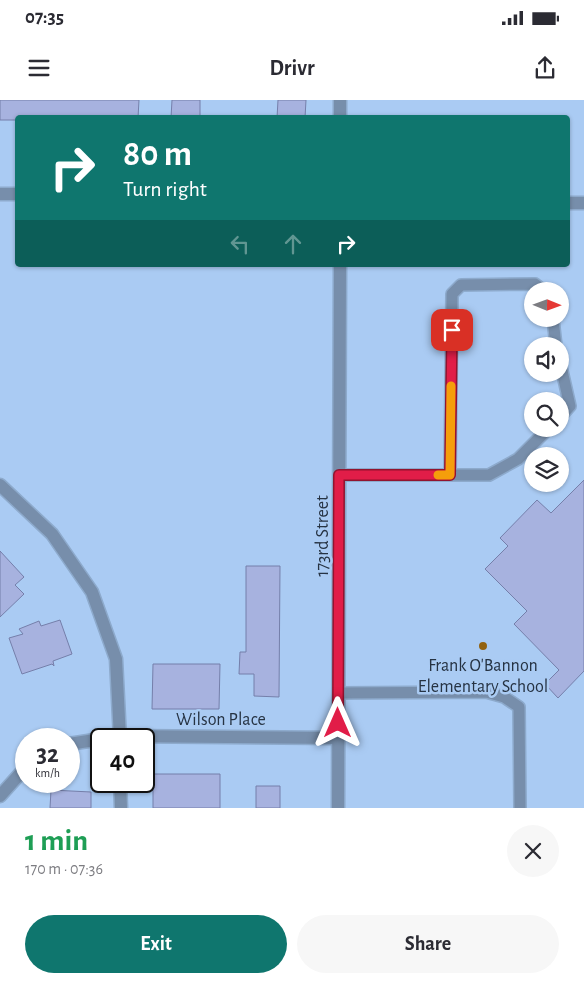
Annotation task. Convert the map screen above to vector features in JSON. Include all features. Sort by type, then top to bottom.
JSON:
[{"type":"street","points":[[340,100],[340,115]]},
{"type":"street","points":[[0,194],[15,194]]},
{"type":"street","points":[[570,203],[584,203]]},
{"type":"street","name":"173rd Street","points":[[338,808],[340,267]]},
{"type":"street","points":[[0,485],[52,534],[92,592],[116,659],[119,728]]},
{"type":"street","name":"Wilson Place","points":[[155,738],[338,738]]},
{"type":"street","points":[[0,796],[15,779]]},
{"type":"street","points":[[120,793],[121,808]]},
{"type":"lane","points":[[450,475],[452,294],[461,285],[524,284]]},
{"type":"lane","points":[[339,475],[489,475],[518,459],[540,437]]},
{"type":"lane","points":[[338,694],[486,692],[504,697],[519,707],[520,808]]},
{"type":"building","points":[[0,100],[139,100],[138,115],[15,115],[15,120],[0,120]]},
{"type":"building","points":[[172,100],[200,100],[200,115],[171,115]]},
{"type":"building","points":[[278,100],[306,100],[305,115],[277,115]]},
{"type":"building","points":[[584,480],[584,671],[558,698],[545,684],[559,670],[514,624],[527,611],[485,569],[508,546],[500,538],[537,500],[551,513]]},
{"type":"building","points":[[0,551],[24,577],[15,585],[24,594],[0,617]]},
{"type":"building","points":[[246,566],[280,566],[279,697],[254,696],[254,674],[239,674],[240,652],[246,652]]},
{"type":"building","points":[[60,620],[72,654],[53,661],[54,666],[52,664],[22,674],[9,638],[23,634],[19,629],[39,621],[41,626]]},
{"type":"building","points":[[153,664],[220,664],[219,709],[152,709]]},
{"type":"building","points":[[155,774],[220,774],[220,808],[153,808]]},
{"type":"building","points":[[256,786],[280,786],[280,808],[256,808]]},
{"type":"building","points":[[80,791],[91,793],[91,808],[50,808],[51,793],[80,793]]},
{"type":"slow traffic","points":[[438,475],[450,475],[451,386]]},
{"type":"place","name":"Frank O'Bannon Elementary School","points":[[483,646]]},
{"type":"route","points":[[338,723],[339,475],[450,475],[452,330]]}]
